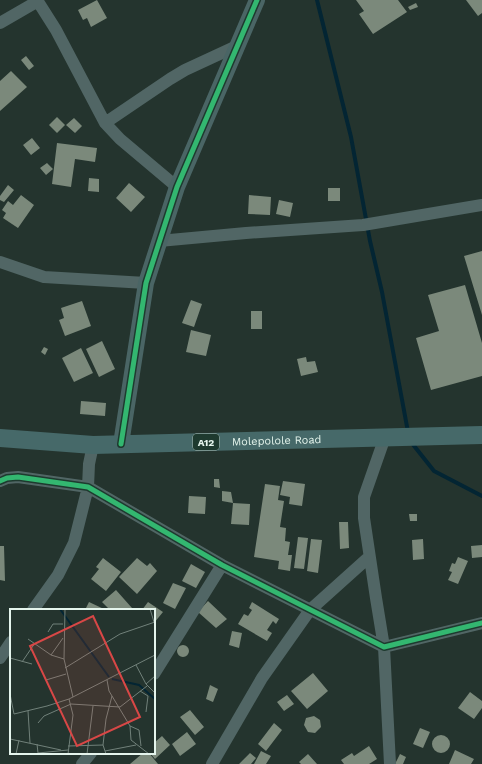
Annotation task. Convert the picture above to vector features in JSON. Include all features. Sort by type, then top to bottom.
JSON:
[{"type":"main road","name":"Molepolole Road","points":[[0,438],[93,445],[385,437],[413,438],[482,435]]},
{"type":"street","points":[[0,23],[37,0],[56,30],[105,123],[120,139],[177,187]]},
{"type":"street","points":[[121,444],[146,283],[177,187],[257,0]]},
{"type":"street","points":[[105,123],[184,70],[238,45]]},
{"type":"street","points":[[159,241],[254,232],[363,225],[482,205]]},
{"type":"street","points":[[0,262],[44,277],[146,283]]},
{"type":"street","points":[[385,437],[364,497],[364,518],[384,647],[390,764]]},
{"type":"street","points":[[34,609],[58,575],[74,544],[88,487],[89,464],[93,445]]},
{"type":"street","points":[[0,480],[18,477],[88,487],[222,565],[384,647],[482,623]]},
{"type":"street","points":[[212,764],[262,678],[310,610],[369,557]]},
{"type":"street","points":[[155,672],[222,565]]},
{"type":"street","points":[[0,658],[10,643]]},
{"type":"street","points":[[82,764],[90,754]]},
{"type":"building","points":[[97,0],[107,18],[91,27],[87,18],[83,20],[78,10]]},
{"type":"building","points":[[356,0],[398,0],[407,12],[373,34],[359,14],[364,11]]},
{"type":"building","points":[[466,0],[482,0],[482,13],[478,16]]},
{"type":"building","points":[[416,3],[418,7],[410,10],[408,7]]},
{"type":"building","points":[[26,56],[34,66],[29,70],[21,60]]},
{"type":"building","points":[[11,71],[27,87],[0,111],[0,81]]},
{"type":"building","points":[[57,117],[65,125],[57,133],[49,125]]},
{"type":"building","points":[[74,118],[82,126],[75,133],[66,125]]},
{"type":"building","points":[[32,138],[40,148],[31,155],[23,145]]},
{"type":"building","points":[[57,143],[97,148],[95,162],[75,159],[71,187],[52,184]]},
{"type":"building","points":[[47,163],[53,169],[46,175],[40,168]]},
{"type":"building","points":[[89,178],[99,179],[99,192],[88,191]]},
{"type":"building","points":[[129,183],[145,197],[131,212],[116,198]]},
{"type":"building","points":[[8,185],[14,190],[4,202],[0,200],[0,196]]},
{"type":"building","points":[[328,188],[340,188],[340,201],[328,201]]},
{"type":"building","points":[[21,195],[34,205],[18,228],[3,218],[6,213],[2,210],[8,201],[13,205]]},
{"type":"building","points":[[249,195],[271,197],[270,215],[248,214]]},
{"type":"building","points":[[279,200],[293,203],[290,217],[276,214]]},
{"type":"building","points":[[482,251],[482,315],[464,256]]},
{"type":"building","points":[[465,285],[482,343],[482,376],[431,390],[416,338],[439,331],[428,295]]},
{"type":"building","points":[[191,300],[202,304],[194,327],[182,323]]},
{"type":"building","points":[[82,301],[91,326],[65,336],[59,320],[64,318],[61,308]]},
{"type":"building","points":[[251,311],[262,311],[262,329],[251,329]]},
{"type":"building","points":[[191,330],[211,335],[206,356],[186,352]]},
{"type":"building","points":[[102,341],[115,369],[99,377],[86,349]]},
{"type":"building","points":[[44,347],[48,349],[45,355],[41,352]]},
{"type":"building","points":[[81,348],[93,373],[74,382],[62,358]]},
{"type":"building","points":[[306,357],[307,362],[315,361],[318,372],[301,376],[297,359]]},
{"type":"building","points":[[81,401],[106,403],[105,416],[80,414]]},
{"type":"building","points":[[214,479],[219,479],[220,488],[214,487]]},
{"type":"building","points":[[283,481],[305,484],[302,506],[289,504],[290,497],[280,495]]},
{"type":"building","points":[[265,484],[280,486],[278,500],[284,501],[280,527],[286,528],[285,541],[290,542],[288,555],[292,555],[290,571],[278,569],[279,561],[254,557]]},
{"type":"building","points":[[222,491],[231,492],[233,503],[222,501]]},
{"type":"building","points":[[189,496],[206,497],[205,514],[188,513]]},
{"type":"building","points":[[233,503],[250,504],[249,525],[231,524]]},
{"type":"building","points":[[409,514],[417,514],[417,521],[410,521]]},
{"type":"building","points":[[339,522],[348,522],[349,548],[340,549]]},
{"type":"building","points":[[298,537],[308,538],[304,569],[294,568]]},
{"type":"building","points":[[311,539],[322,540],[318,573],[307,571]]},
{"type":"building","points":[[423,539],[424,559],[413,560],[412,540]]},
{"type":"building","points":[[482,545],[482,557],[472,558],[471,546]]},
{"type":"building","points":[[0,546],[4,546],[5,581],[0,580]]},
{"type":"building","points":[[458,557],[468,561],[458,584],[448,580],[452,572],[449,571],[452,563],[455,564]]},
{"type":"building","points":[[103,558],[121,572],[106,591],[91,579],[99,569],[96,567]]},
{"type":"building","points":[[137,558],[147,566],[150,563],[157,571],[137,594],[119,577]]},
{"type":"building","points":[[191,564],[205,572],[196,588],[182,581]]},
{"type":"building","points":[[173,583],[186,588],[175,609],[163,603]]},
{"type":"building","points":[[116,590],[132,608],[109,609],[102,602]]},
{"type":"building","points":[[208,601],[227,619],[216,628],[198,612]]},
{"type":"building","points":[[89,602],[104,609],[86,609]]},
{"type":"building","points":[[148,602],[163,612],[155,622],[155,609],[143,609]]},
{"type":"building","points":[[252,602],[279,619],[276,624],[273,621],[267,630],[272,633],[267,641],[238,624],[244,614],[248,616],[252,610],[249,608]]},
{"type":"building","points":[[232,631],[242,633],[239,648],[229,645]]},
{"type":"building","points":[[181,645],[185,645],[189,651],[185,657],[181,657],[177,653],[177,649]]},
{"type":"building","points":[[313,673],[328,691],[307,709],[291,691]]},
{"type":"building","points":[[210,685],[218,689],[213,702],[206,699]]},
{"type":"building","points":[[470,692],[482,701],[482,708],[474,719],[458,708]]},
{"type":"building","points":[[287,695],[294,704],[284,711],[277,702]]},
{"type":"building","points":[[190,710],[204,727],[195,735],[180,717]]},
{"type":"building","points":[[314,716],[320,720],[321,727],[315,733],[308,732],[304,725],[306,718]]},
{"type":"building","points":[[274,723],[282,730],[266,751],[258,744]]},
{"type":"building","points":[[420,728],[430,732],[423,748],[413,744]]},
{"type":"building","points":[[187,732],[196,744],[180,756],[172,744]]},
{"type":"building","points":[[441,735],[447,738],[450,744],[447,750],[441,753],[435,750],[432,744],[435,738]]},
{"type":"building","points":[[162,736],[170,745],[155,759],[151,754],[155,754],[155,742]]},
{"type":"building","points":[[369,746],[377,759],[369,764],[344,764],[341,760],[352,753],[354,756]]},
{"type":"building","points":[[455,750],[474,759],[471,764],[449,764]]},
{"type":"building","points":[[261,751],[271,756],[266,764],[254,764]]},
{"type":"building","points":[[250,753],[256,758],[251,764],[239,764]]},
{"type":"building","points":[[142,754],[150,754],[158,764],[130,764]]},
{"type":"building","points":[[308,754],[317,764],[301,764],[299,762]]},
{"type":"building","points":[[400,754],[406,757],[403,764],[395,764]]},
{"type":"waterway","points":[[317,0],[351,137],[408,432]]},
{"type":"waterway","points":[[411,442],[434,471],[482,496]]},
{"type":"cycle path","points":[[121,444],[146,283],[177,187],[257,0]]},
{"type":"cycle path","points":[[0,481],[7,478],[18,477],[88,487],[222,565],[384,647],[482,623]]}]
